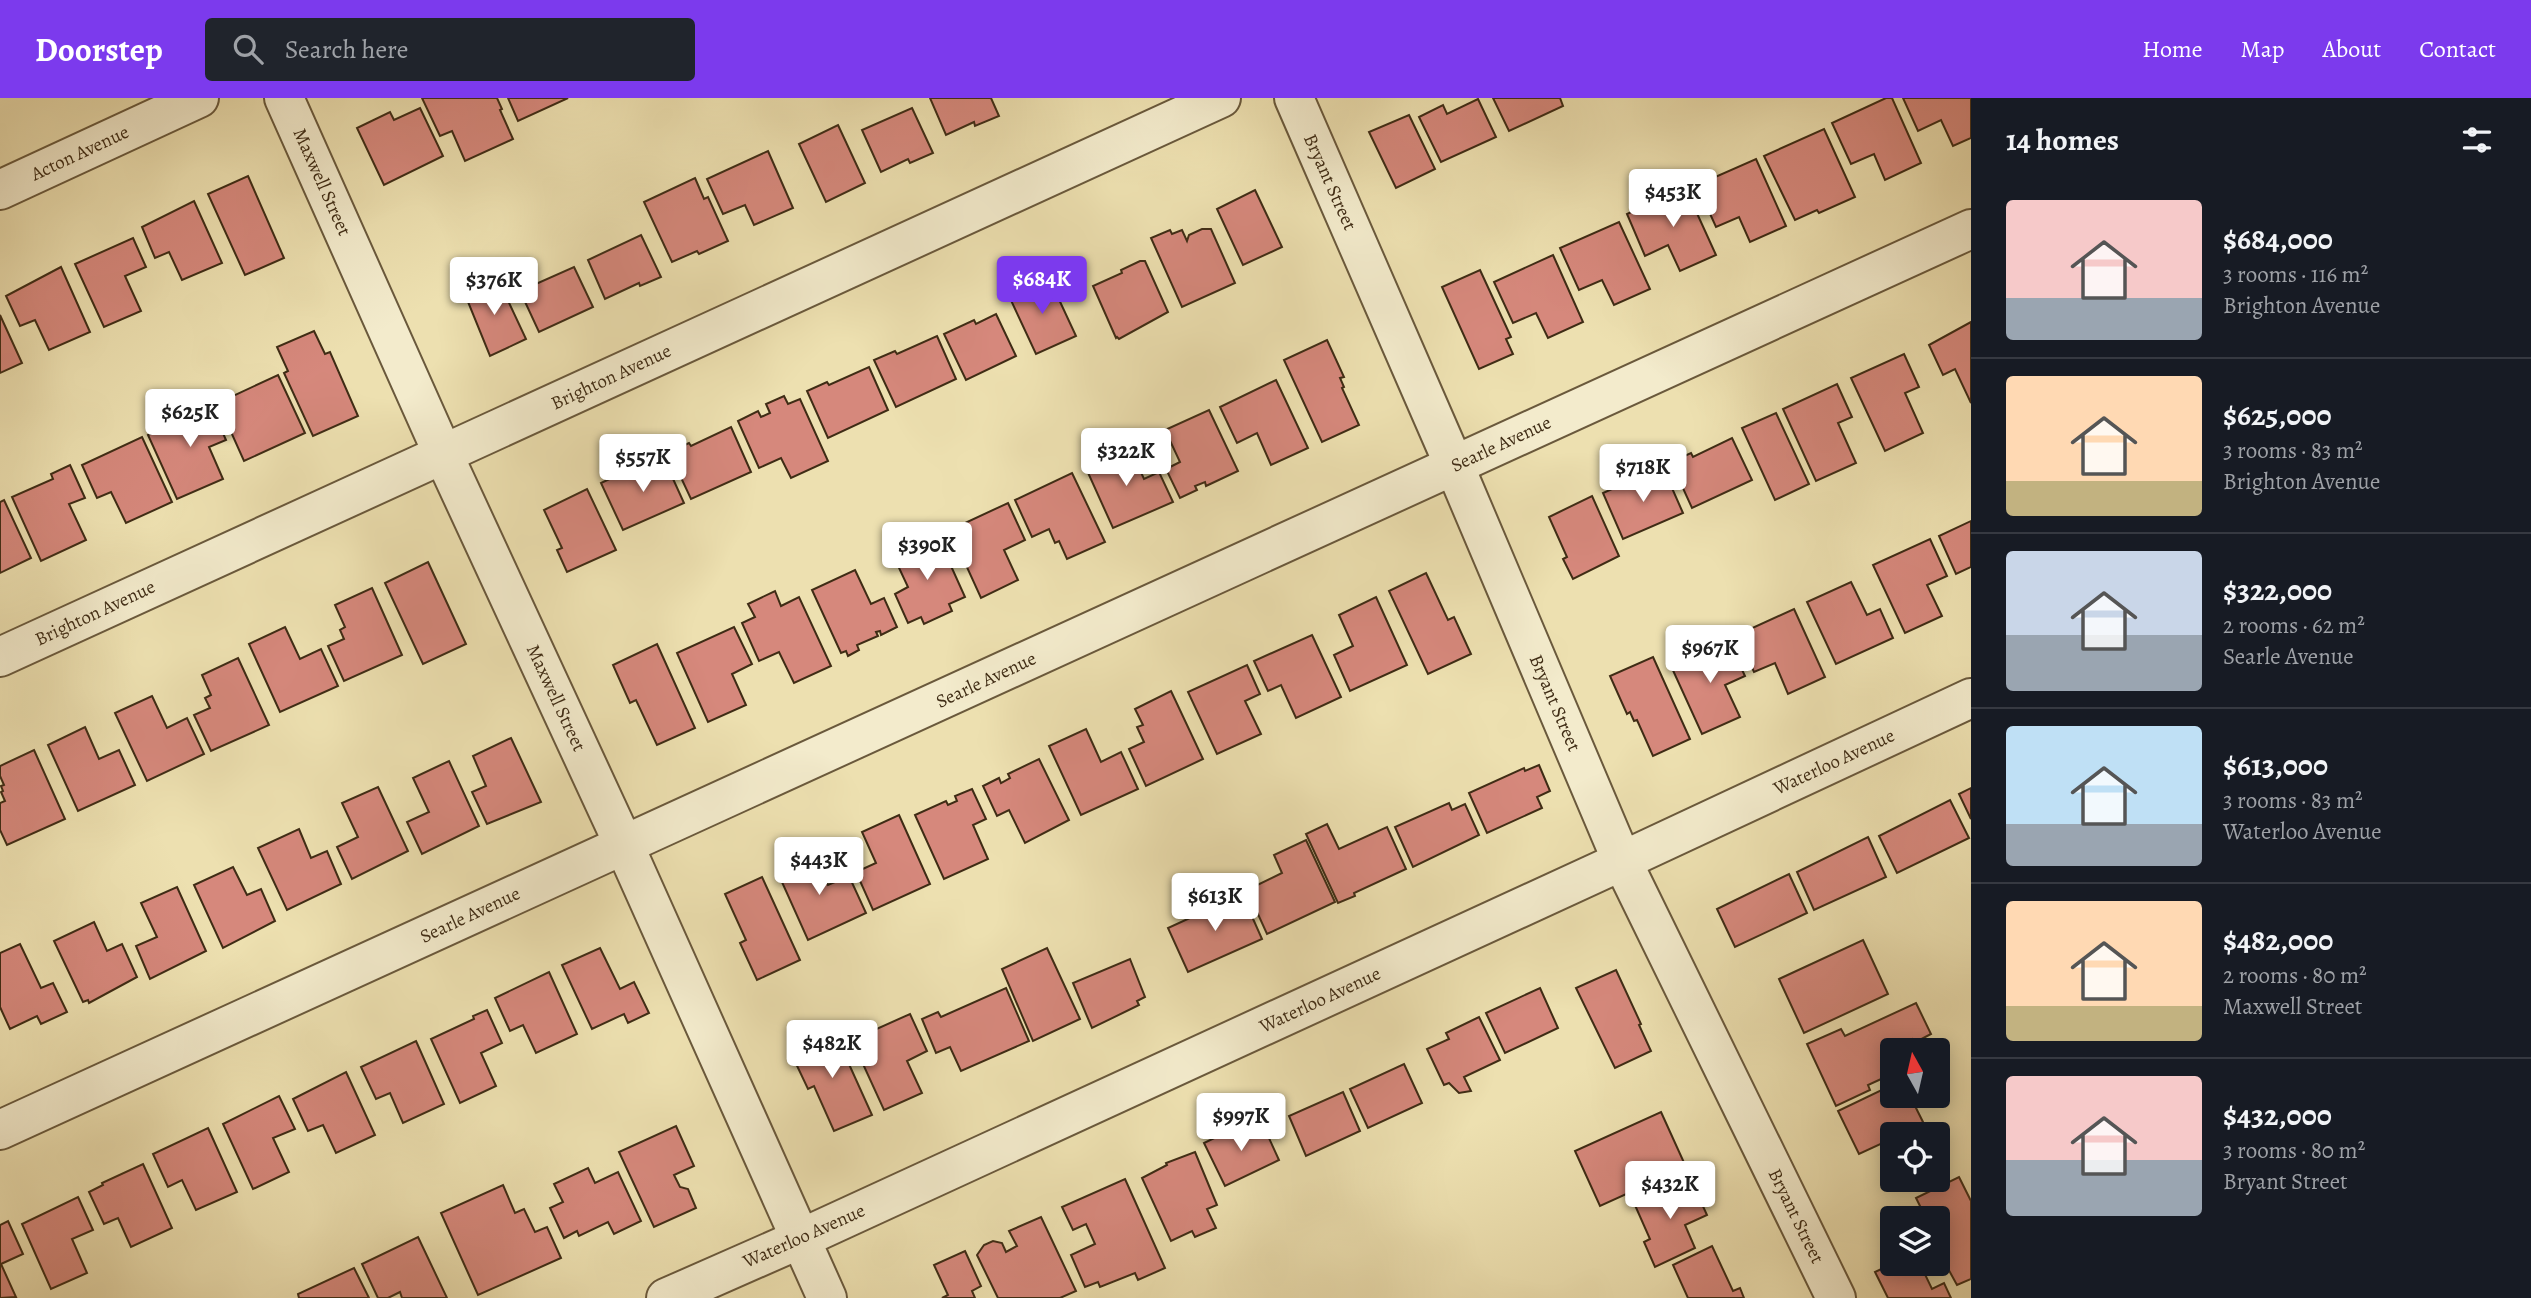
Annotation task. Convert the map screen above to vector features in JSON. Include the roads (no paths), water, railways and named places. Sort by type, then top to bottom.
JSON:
[{"type":"street","name":"Acton Avenue","points":[[0,190],[199,98]]},
{"type":"street","name":"Maxwell Street","points":[[284,98],[827,1298]]},
{"type":"street","name":"Brighton Avenue","points":[[0,657],[1222,98]]},
{"type":"street","name":"Bryant Street","points":[[1294,98],[1622,861],[1836,1298]]},
{"type":"street","name":"Searle Avenue","points":[[0,1130],[1971,229]]},
{"type":"street","name":"Waterloo Avenue","points":[[666,1298],[800,1239],[1971,698]]}]
